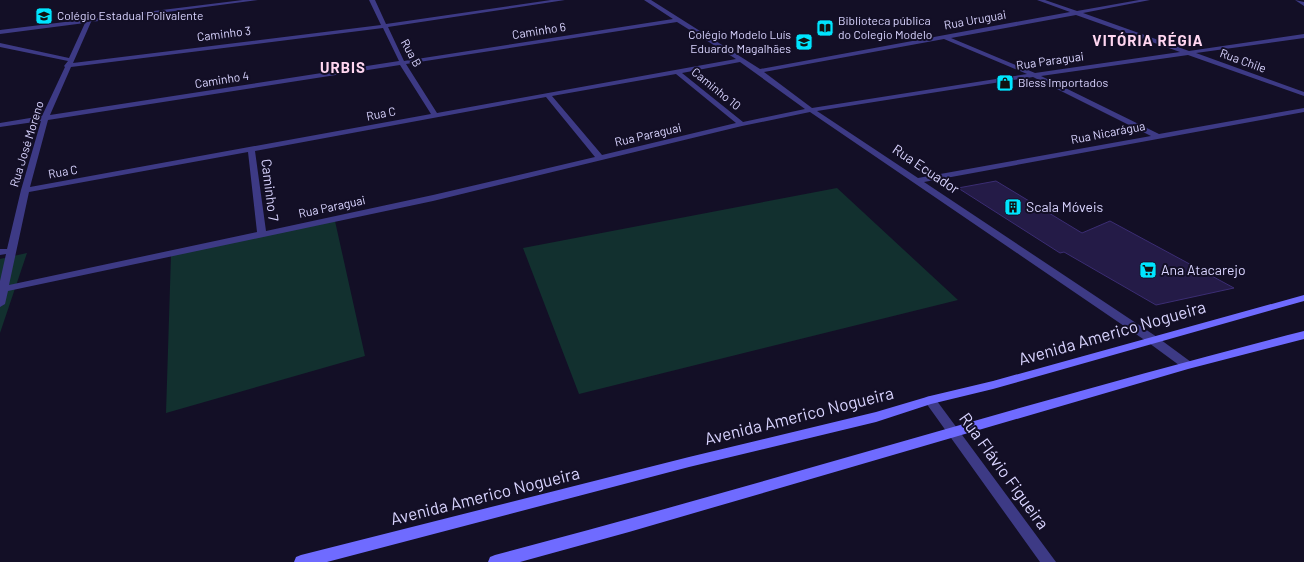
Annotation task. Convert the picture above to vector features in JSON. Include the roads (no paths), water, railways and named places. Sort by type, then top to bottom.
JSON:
[{"type":"street","points":[[0,32],[255,0]]},
{"type":"street","name":"Rua B","points":[[372,0],[403,64],[435,115]]},
{"type":"street","name":"Caminho 3","points":[[0,45],[69,63],[384,26],[562,0]]},
{"type":"street","name":"Rua Ecuador","points":[[647,0],[759,71],[811,110],[1153,340],[1187,365]]},
{"type":"street","name":"Rua Chile","points":[[1040,0],[1304,94]]},
{"type":"street","name":"Rua Uruguai","points":[[759,71],[1147,0]]},
{"type":"street","points":[[1298,0],[1304,4]]},
{"type":"street","name":"Caminho 6","points":[[403,64],[678,20]]},
{"type":"street","name":"Rua José Moreno","points":[[0,304],[25,190],[45,118],[89,21]]},
{"type":"street","name":"Rua Paraguai","points":[[3,289],[462,192],[742,124],[811,110],[1034,75],[1189,54],[1304,36]]},
{"type":"street","points":[[945,37],[1034,75],[1157,136]]},
{"type":"street","name":"Rua C","points":[[25,190],[547,94],[741,60]]},
{"type":"street","name":"Caminho 4","points":[[0,125],[403,64]]},
{"type":"street","name":"Caminho 10","points":[[676,71],[742,124]]},
{"type":"street","points":[[547,94],[600,158]]},
{"type":"street","name":"Rua Nicarágua","points":[[916,181],[1304,110]]},
{"type":"street","name":"Caminho 7","points":[[251,149],[262,234]]},
{"type":"street","points":[[0,252],[12,251]]},
{"type":"street","name":"Avenida Americo Nogueira","points":[[301,562],[689,462],[876,417],[930,400],[993,385],[1304,298]]},
{"type":"street","points":[[495,562],[629,526],[742,492],[954,433],[1187,365],[1304,335]]},
{"type":"street","name":"Rua Flávio Figueira","points":[[930,400],[1049,562]]},
{"type":"place","name":"Colégio Estadual Polivalente","points":[[44,16]]},
{"type":"place","name":"Biblioteca pública do Colegio Modelo","points":[[825,28]]},
{"type":"place","name":"Colégio Modelo Luís Eduardo Magalhães","points":[[804,42]]},
{"type":"place","name":"Bless Importados","points":[[1005,83]]},
{"type":"place","name":"Scala Móveis","points":[[1013,207]]},
{"type":"place","name":"Ana Atacarejo","points":[[1148,270]]},
{"type":"district","name":"VITÓRIA RÉGIA","points":[[1148,41]]},
{"type":"district","name":"URBIS","points":[[343,68]]}]
